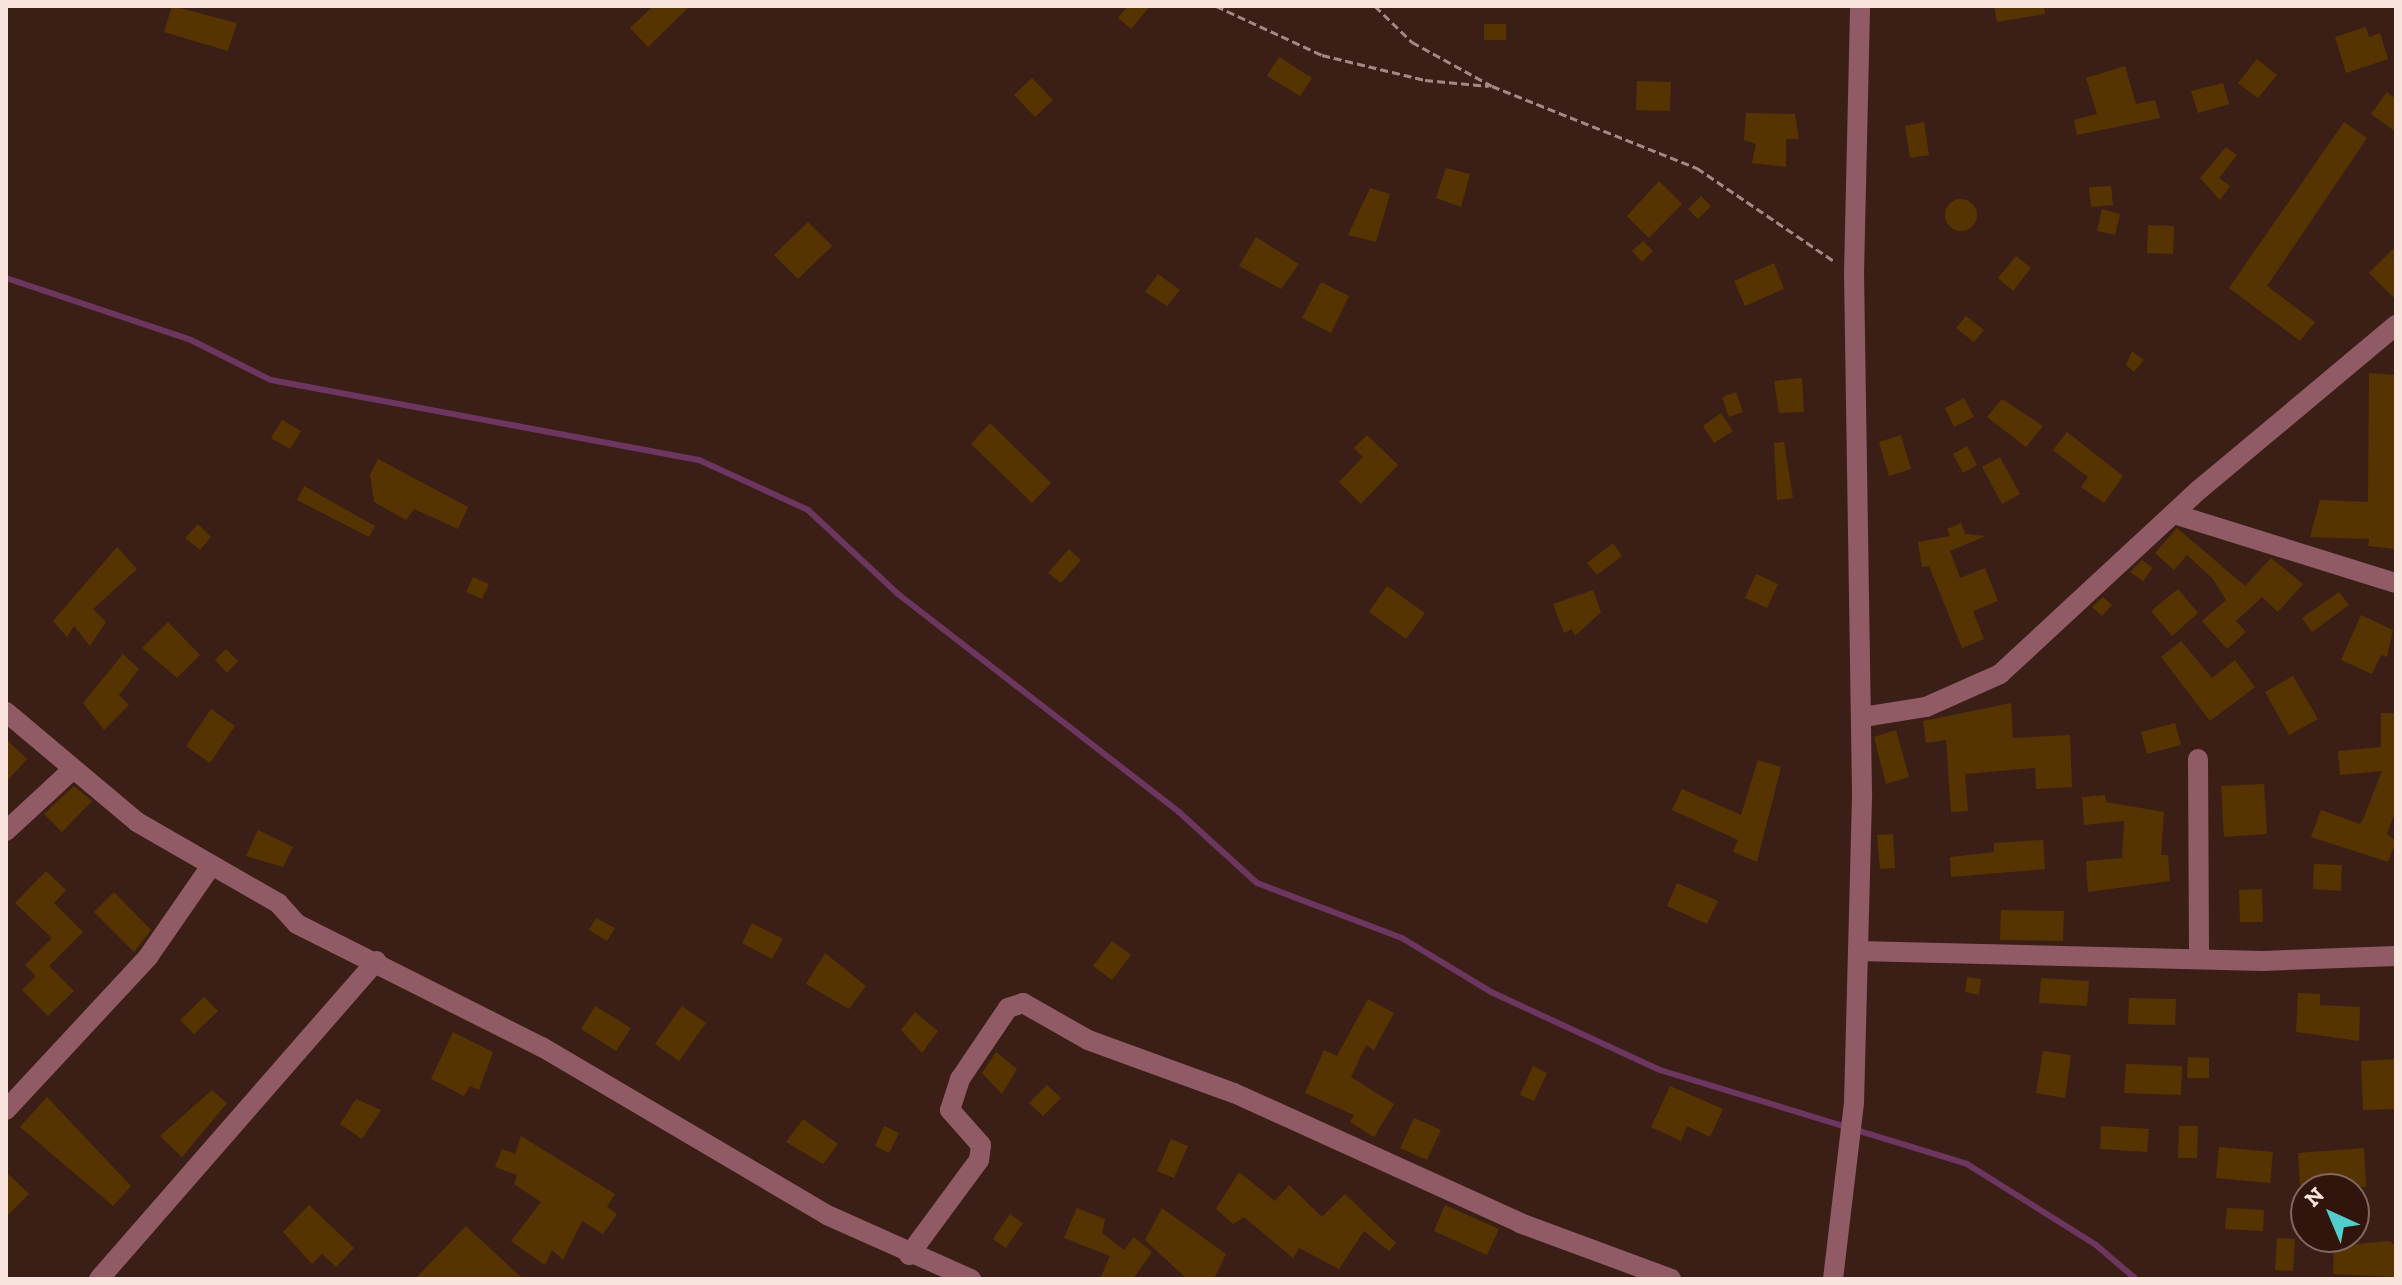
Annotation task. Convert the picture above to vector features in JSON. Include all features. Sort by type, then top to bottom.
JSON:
[{"type":"street","points":[[1833,1279],[1854,1103],[1863,717],[1854,274],[1860,6]]},
{"type":"street","points":[[1863,717],[1926,707],[2000,674],[2174,514],[2396,325]]},
{"type":"street","points":[[2174,514],[2396,583]]},
{"type":"street","points":[[6,712],[72,770],[209,869],[909,1255],[971,1279]]},
{"type":"street","points":[[2198,759],[2199,959]]},
{"type":"street","points":[[6,831],[72,770]]},
{"type":"street","points":[[6,1110],[148,957],[209,869]]},
{"type":"street","points":[[1858,951],[2199,959],[2396,956]]},
{"type":"street","points":[[99,1279],[376,961]]},
{"type":"street","points":[[909,1255],[979,1160],[981,1145],[951,1101],[1015,1003],[1520,1223],[1671,1279]]},
{"type":"path","points":[[1216,6],[1322,55],[1425,80],[1492,86]]},
{"type":"path","points":[[1375,6],[1412,42],[1492,86],[1697,168],[1854,274]]},
{"type":"building","points":[[172,6],[237,23],[228,51],[164,32]]},
{"type":"building","points":[[653,6],[690,6],[648,47],[630,28]]},
{"type":"building","points":[[1128,6],[1150,6],[1131,29],[1118,18]]},
{"type":"building","points":[[1994,6],[2044,6],[2045,14],[1997,22]]},
{"type":"building","points":[[1484,24],[1506,24],[1506,40],[1484,40]]},
{"type":"building","points":[[2366,27],[2369,37],[2380,33],[2388,59],[2346,73],[2335,37]]},
{"type":"building","points":[[1279,57],[1312,78],[1300,96],[1267,76]]},
{"type":"building","points":[[2257,59],[2277,75],[2258,98],[2238,83]]},
{"type":"building","points":[[2125,66],[2136,104],[2155,100],[2160,118],[2077,135],[2074,120],[2097,114],[2086,78]]},
{"type":"building","points":[[1032,78],[1053,100],[1035,117],[1014,95]]},
{"type":"building","points":[[1637,81],[1671,82],[1670,111],[1636,110]]},
{"type":"building","points":[[2223,83],[2229,104],[2198,113],[2191,91]]},
{"type":"building","points":[[2387,92],[2396,99],[2396,132],[2371,114]]},
{"type":"building","points":[[1746,113],[1795,114],[1799,139],[1786,139],[1786,167],[1752,163],[1756,144],[1744,140]]},
{"type":"building","points":[[1924,122],[1929,155],[1910,158],[1905,126]]},
{"type":"building","points":[[2344,122],[2367,138],[2267,286],[2315,322],[2300,341],[2229,288]]},
{"type":"building","points":[[2226,147],[2237,155],[2219,178],[2230,186],[2220,200],[2200,178]]},
{"type":"building","points":[[1446,168],[1470,174],[1461,207],[1436,198]]},
{"type":"building","points":[[1659,181],[1682,204],[1649,238],[1627,216]]},
{"type":"building","points":[[2111,186],[2113,205],[2091,207],[2089,187]]},
{"type":"building","points":[[1370,188],[1390,194],[1376,242],[1348,235]]},
{"type":"building","points":[[1701,196],[1711,206],[1698,219],[1688,209]]},
{"type":"building","points":[[1961,199],[1972,204],[1977,215],[1972,226],[1961,231],[1950,226],[1945,215],[1950,204]]},
{"type":"building","points":[[2102,209],[2120,214],[2115,235],[2097,231]]},
{"type":"building","points":[[808,222],[832,246],[798,279],[774,255]]},
{"type":"building","points":[[2148,225],[2174,226],[2173,254],[2147,253]]},
{"type":"building","points":[[1256,237],[1299,264],[1281,289],[1239,266]]},
{"type":"building","points":[[1643,241],[1653,251],[1642,262],[1632,251]]},
{"type":"building","points":[[2396,246],[2396,300],[2369,273]]},
{"type":"building","points":[[2016,256],[2031,268],[2013,291],[1998,278]]},
{"type":"building","points":[[1774,263],[1784,289],[1745,306],[1734,281]]},
{"type":"building","points":[[1158,274],[1180,290],[1167,306],[1145,292]]},
{"type":"building","points":[[1321,282],[1349,296],[1331,333],[1302,318]]},
{"type":"building","points":[[1966,316],[1984,330],[1974,342],[1956,328]]},
{"type":"building","points":[[2132,351],[2144,360],[2134,372],[2126,365]]},
{"type":"building","points":[[2369,373],[2396,375],[2395,549],[2368,546],[2369,539],[2310,537],[2320,500],[2368,502]]},
{"type":"building","points":[[1802,378],[1804,412],[1779,413],[1774,381]]},
{"type":"building","points":[[1736,392],[1743,412],[1729,417],[1722,397]]},
{"type":"building","points":[[1964,398],[1974,417],[1954,427],[1945,408]]},
{"type":"building","points":[[2002,399],[2043,426],[2026,447],[1987,417]]},
{"type":"building","points":[[1721,413],[1733,431],[1714,443],[1703,426]]},
{"type":"building","points":[[282,420],[301,431],[290,449],[271,438]]},
{"type":"building","points":[[990,423],[1051,483],[1032,503],[971,444]]},
{"type":"building","points":[[2067,432],[2123,476],[2104,503],[2081,487],[2088,477],[2053,450]]},
{"type":"building","points":[[1367,435],[1398,465],[1361,504],[1339,482],[1363,457],[1354,448]]},
{"type":"building","points":[[1901,435],[1911,469],[1889,476],[1879,442]]},
{"type":"building","points":[[1784,442],[1793,498],[1777,500],[1774,443]]},
{"type":"building","points":[[1967,446],[1977,465],[1963,473],[1953,454]]},
{"type":"building","points":[[2000,457],[2020,494],[2002,504],[1982,467]]},
{"type":"building","points":[[378,459],[468,507],[458,529],[414,509],[406,520],[374,502],[370,475]]},
{"type":"building","points":[[304,486],[375,526],[369,537],[297,500]]},
{"type":"building","points":[[1961,523],[1965,534],[1986,536],[1950,551],[1960,578],[1985,568],[1998,601],[1973,611],[1984,639],[1962,648],[1929,566],[1922,567],[1918,542],[1950,536],[1947,529]]},
{"type":"building","points":[[198,524],[211,537],[200,550],[185,538]]},
{"type":"building","points":[[2177,528],[2245,586],[2271,558],[2303,584],[2278,612],[2262,597],[2236,621],[2246,632],[2227,649],[2202,621],[2226,600],[2213,579],[2187,555],[2174,570],[2155,553]]},
{"type":"building","points":[[1613,543],[1622,556],[1597,575],[1587,563]]},
{"type":"building","points":[[117,547],[137,569],[93,609],[106,622],[90,646],[74,626],[67,637],[53,621]]},
{"type":"building","points":[[1069,549],[1081,560],[1061,583],[1048,573]]},
{"type":"building","points":[[2142,560],[2153,568],[2143,581],[2130,572]]},
{"type":"building","points":[[1756,574],[1778,584],[1767,608],[1745,598]]},
{"type":"building","points":[[473,577],[489,584],[482,599],[466,592]]},
{"type":"building","points":[[1387,586],[1425,613],[1406,639],[1369,612]]},
{"type":"building","points":[[2178,589],[2198,613],[2172,636],[2151,611]]},
{"type":"building","points":[[1593,590],[1601,612],[1575,636],[1572,629],[1564,633],[1553,604]]},
{"type":"building","points":[[2339,592],[2349,605],[2312,632],[2302,618]]},
{"type":"building","points":[[2103,597],[2112,605],[2102,616],[2092,607]]},
{"type":"building","points":[[2361,615],[2393,630],[2387,657],[2381,655],[2372,674],[2341,660]]},
{"type":"building","points":[[168,622],[200,655],[177,678],[142,648]]},
{"type":"building","points":[[2181,641],[2212,678],[2235,660],[2255,687],[2210,721],[2161,657]]},
{"type":"building","points":[[226,649],[238,661],[227,673],[215,660]]},
{"type":"building","points":[[123,654],[139,669],[119,695],[129,705],[104,730],[83,703]]},
{"type":"building","points":[[2293,676],[2318,719],[2289,735],[2265,692]]},
{"type":"building","points":[[2011,703],[2013,738],[2070,735],[2072,787],[2036,789],[2035,768],[1965,774],[1968,811],[1951,812],[1946,740],[1926,743],[1923,721]]},
{"type":"building","points":[[211,709],[235,726],[210,763],[186,746]]},
{"type":"building","points":[[2381,713],[2396,713],[2396,810],[2387,834],[2396,841],[2388,862],[2311,837],[2321,810],[2360,824],[2364,817],[2382,771],[2340,775],[2338,751],[2381,747]]},
{"type":"building","points":[[2175,723],[2181,745],[2147,754],[2141,732]]},
{"type":"building","points":[[1896,730],[1909,777],[1886,784],[1874,737]]},
{"type":"building","points":[[6,739],[27,759],[6,782]]},
{"type":"building","points":[[1758,760],[1781,767],[1757,862],[1733,852],[1738,840],[1672,810],[1682,789],[1741,815]]},
{"type":"building","points":[[2264,784],[2267,834],[2224,837],[2221,786]]},
{"type":"building","points":[[74,786],[92,801],[62,832],[44,814]]},
{"type":"building","points":[[2105,795],[2106,802],[2164,812],[2161,855],[2168,855],[2170,881],[2088,892],[2086,861],[2122,858],[2124,821],[2084,825],[2082,797]]},
{"type":"building","points":[[258,830],[293,847],[283,867],[246,856]]},
{"type":"building","points":[[1893,834],[1895,868],[1880,869],[1877,835]]},
{"type":"building","points":[[2043,840],[2045,869],[1951,877],[1950,857],[1994,852],[1994,843]]},
{"type":"building","points":[[2314,864],[2342,865],[2341,891],[2313,889]]},
{"type":"building","points":[[46,871],[66,890],[54,903],[83,932],[49,966],[74,991],[48,1016],[22,990],[36,976],[25,965],[52,938],[15,903]]},
{"type":"building","points":[[1677,883],[1718,901],[1707,924],[1667,906]]},
{"type":"building","points":[[2262,889],[2263,922],[2240,922],[2239,890]]},
{"type":"building","points":[[114,892],[151,930],[134,952],[94,912]]},
{"type":"building","points":[[2001,910],[2064,911],[2063,941],[2000,940]]},
{"type":"building","points":[[596,918],[615,928],[607,941],[589,930]]},
{"type":"building","points":[[752,923],[783,939],[772,959],[742,943]]},
{"type":"building","points":[[1112,941],[1131,955],[1112,980],[1093,966]]},
{"type":"building","points":[[825,953],[866,986],[849,1009],[806,984]]},
{"type":"building","points":[[1967,977],[1981,979],[1979,995],[1965,992]]},
{"type":"building","points":[[2041,978],[2089,981],[2087,1006],[2039,1003]]},
{"type":"building","points":[[2298,993],[2320,994],[2320,1005],[2360,1007],[2359,1041],[2296,1032]]},
{"type":"building","points":[[204,997],[218,1011],[194,1034],[180,1020]]},
{"type":"building","points":[[2129,998],[2176,999],[2175,1025],[2128,1024]]},
{"type":"building","points":[[1368,999],[1394,1013],[1374,1050],[1366,1045],[1351,1077],[1394,1104],[1374,1137],[1350,1122],[1354,1115],[1305,1093],[1324,1050],[1337,1056]]},
{"type":"building","points":[[595,1006],[631,1028],[616,1051],[581,1029]]},
{"type":"building","points":[[682,1006],[706,1023],[679,1061],[655,1044]]},
{"type":"building","points":[[915,1012],[938,1031],[922,1053],[901,1030]]},
{"type":"building","points":[[453,1032],[493,1052],[479,1090],[470,1086],[464,1096],[431,1079]]},
{"type":"building","points":[[2043,1051],[2071,1055],[2065,1098],[2036,1093]]},
{"type":"building","points":[[996,1052],[1017,1069],[1002,1094],[982,1073]]},
{"type":"building","points":[[2188,1057],[2209,1058],[2209,1078],[2187,1078]]},
{"type":"building","points":[[2396,1059],[2396,1109],[2363,1110],[2361,1061]]},
{"type":"building","points":[[2126,1064],[2182,1066],[2181,1095],[2124,1093]]},
{"type":"building","points":[[1533,1066],[1547,1073],[1534,1101],[1520,1095]]},
{"type":"building","points":[[1047,1085],[1061,1098],[1043,1116],[1029,1103]]},
{"type":"building","points":[[1670,1086],[1723,1109],[1710,1137],[1687,1126],[1681,1141],[1651,1127]]},
{"type":"building","points":[[212,1090],[227,1103],[182,1157],[160,1136]]},
{"type":"building","points":[[47,1097],[131,1186],[113,1206],[20,1127]]},
{"type":"building","points":[[356,1099],[381,1110],[362,1139],[340,1124]]},
{"type":"building","points":[[1414,1118],[1441,1130],[1427,1160],[1400,1148]]},
{"type":"building","points":[[803,1119],[838,1144],[823,1164],[786,1142]]},
{"type":"building","points":[[884,1126],[899,1133],[889,1153],[875,1146]]},
{"type":"building","points":[[2101,1126],[2149,1129],[2147,1152],[2100,1149]]},
{"type":"building","points":[[2179,1126],[2198,1126],[2197,1158],[2178,1158]]},
{"type":"building","points":[[521,1136],[615,1194],[607,1207],[617,1214],[603,1234],[582,1221],[563,1260],[552,1250],[545,1265],[511,1241],[541,1202],[514,1184],[517,1175],[495,1167],[502,1149],[515,1154]]},
{"type":"building","points":[[1171,1139],[1188,1146],[1174,1178],[1157,1171]]},
{"type":"building","points":[[2219,1147],[2273,1152],[2270,1183],[2216,1178]]},
{"type":"building","points":[[2364,1148],[2365,1173],[2299,1173],[2298,1153]]},
{"type":"building","points":[[6,1172],[29,1194],[6,1217]]},
{"type":"building","points":[[1239,1172],[1275,1201],[1289,1185],[1322,1217],[1345,1194],[1396,1243],[1389,1251],[1364,1231],[1339,1269],[1299,1248],[1293,1258],[1244,1217],[1233,1224],[1216,1209]]},
{"type":"building","points":[[309,1205],[354,1248],[336,1267],[322,1254],[312,1264],[283,1232]]},
{"type":"building","points":[[1445,1205],[1499,1229],[1487,1255],[1434,1231]]},
{"type":"building","points":[[1077,1208],[1105,1219],[1102,1233],[1124,1250],[1134,1237],[1152,1252],[1133,1279],[1100,1279],[1110,1256],[1064,1238]]},
{"type":"building","points":[[1162,1208],[1226,1254],[1214,1279],[1187,1279],[1145,1240]]},
{"type":"building","points":[[2227,1208],[2264,1210],[2263,1231],[2225,1229]]},
{"type":"building","points":[[1010,1214],[1023,1223],[1006,1248],[993,1239]]},
{"type":"building","points":[[466,1226],[523,1279],[415,1279]]},
{"type":"building","points":[[2277,1238],[2290,1239],[2290,1253],[2294,1253],[2293,1271],[2275,1270]]},
{"type":"building","points":[[2389,1241],[2396,1246],[2394,1277],[2333,1274],[2334,1253],[2370,1253],[2370,1243]]},
{"type":"waterway","points":[[6,278],[191,340],[271,380],[699,460],[808,510],[898,594],[1179,812],[1257,883],[1402,938],[1491,992],[1660,1070],[1967,1164],[2096,1245],[2136,1279]]}]
